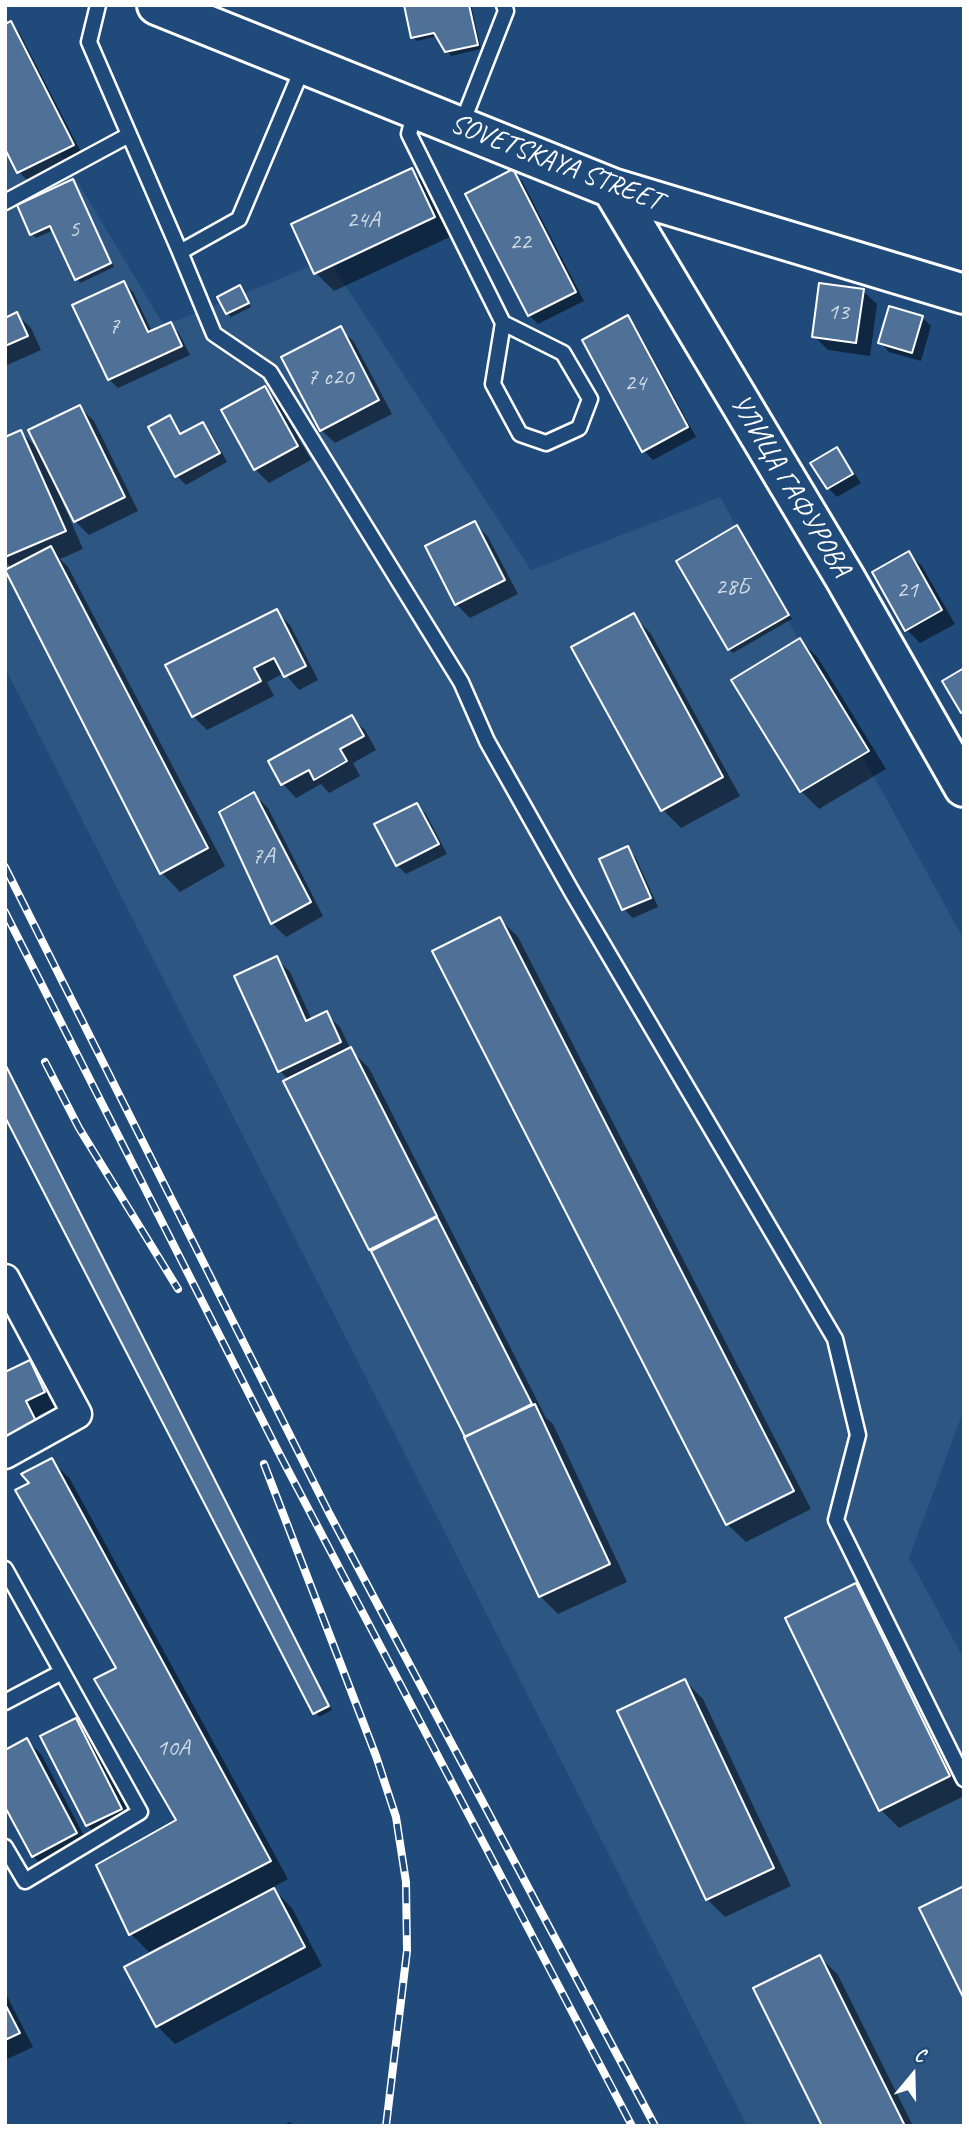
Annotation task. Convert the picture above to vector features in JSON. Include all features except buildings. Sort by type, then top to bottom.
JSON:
[{"type":"main road","name":"SOVETSKAYA STREET","points":[[157,5],[612,188],[964,294]]},
{"type":"main road","name":"УЛИЦА ГАФУРОВА","points":[[612,188],[845,578],[964,787]]},
{"type":"street","points":[[5,1279],[77,1414],[5,1454]]},
{"type":"lane","points":[[98,5],[89,42],[214,334],[270,372],[461,682],[487,741],[572,892],[835,1339],[858,1435],[836,1520],[964,1779]]},
{"type":"lane","points":[[460,127],[506,11],[504,5]]},
{"type":"lane","points":[[180,252],[239,219],[304,64]]},
{"type":"lane","points":[[415,109],[409,134],[503,323],[493,384],[520,435],[546,443],[579,428],[590,399],[563,354],[503,323]]},
{"type":"lane","points":[[5,202],[129,135]]},
{"type":"lane","points":[[5,1569],[140,1812],[25,1881],[5,1847]]},
{"type":"lane","points":[[5,1702],[62,1672]]},
{"type":"shaded area","points":[[5,61],[164,326],[328,259],[531,570],[720,497],[964,940],[964,1409],[909,1558],[964,1659],[964,2126],[747,2126],[5,668]]},
{"type":"railway","points":[[5,867],[329,1513],[655,2126]]},
{"type":"railway","points":[[5,912],[279,1453],[632,2126]]},
{"type":"railway","points":[[45,1062],[79,1128],[178,1289]]},
{"type":"railway","points":[[264,1464],[376,1756],[396,1817],[406,1882],[407,1951],[386,2126]]}]
